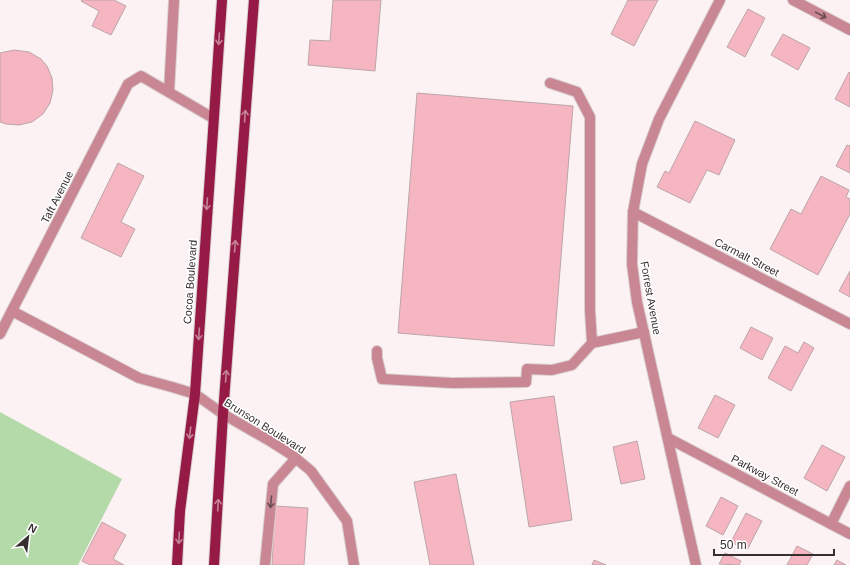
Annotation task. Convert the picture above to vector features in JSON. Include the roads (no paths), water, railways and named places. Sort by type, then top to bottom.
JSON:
[{"type":"main road","name":"Cocoa Boulevard","points":[[177,565],[180,511],[195,394],[222,0]]},
{"type":"main road","points":[[214,565],[223,414],[254,0]]},
{"type":"street","points":[[174,0],[169,92],[213,118]]},
{"type":"street","name":"Forrest Avenue","points":[[696,565],[637,302],[632,264],[632,212],[642,164],[659,119],[720,0]]},
{"type":"street","points":[[793,0],[850,30]]},
{"type":"street","name":"Taft Avenue","points":[[0,334],[128,84],[141,76],[169,92]]},
{"type":"street","points":[[550,83],[577,92],[590,117],[590,310],[592,343]]},
{"type":"street","name":"Carmalt Street","points":[[632,212],[850,324]]},
{"type":"street","name":"Brunson Boulevard","points":[[12,311],[139,378],[195,394],[223,414],[296,458],[311,471],[347,521],[354,565]]},
{"type":"street","points":[[377,351],[377,358],[382,379],[452,383],[526,382],[527,369],[552,370],[572,365],[592,343],[644,332]]},
{"type":"street","name":"Parkway Street","points":[[668,438],[850,534]]},
{"type":"street","points":[[265,565],[273,484],[296,458]]},
{"type":"street","points":[[831,524],[850,486]]}]
